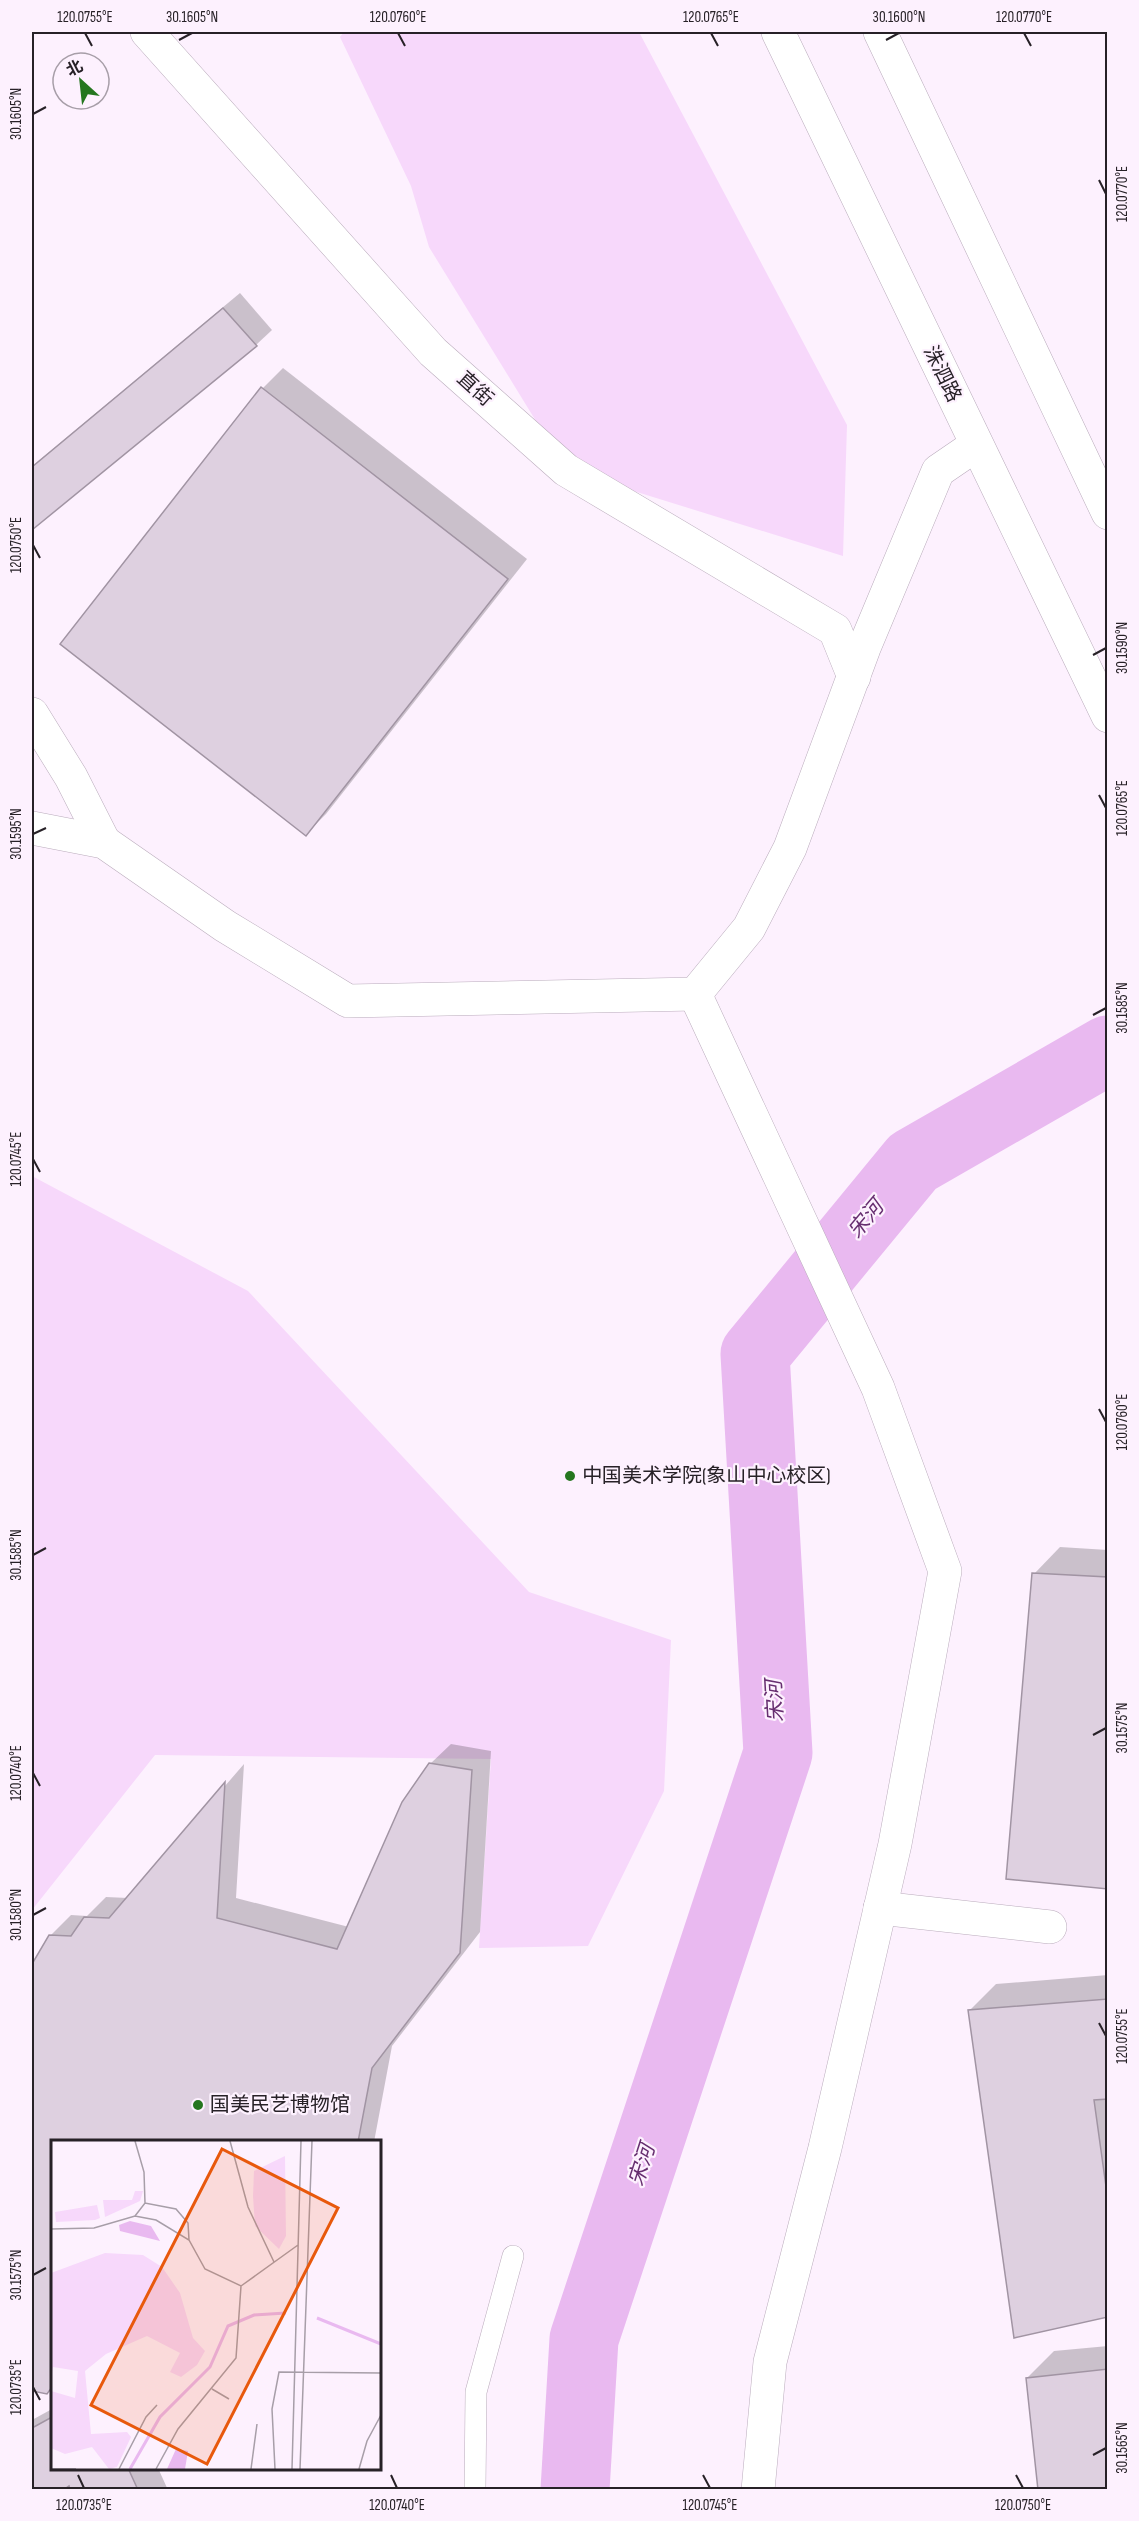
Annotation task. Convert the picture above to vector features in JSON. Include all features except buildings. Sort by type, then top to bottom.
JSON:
[{"type":"street","name":"直街","points":[[147,32],[433,352],[566,470],[835,630],[854,677]]},
{"type":"street","name":"洙泗路","points":[[778,32],[1107,716]]},
{"type":"street","points":[[880,32],[1107,513]]},
{"type":"street","points":[[32,828],[104,842],[225,926],[348,1001],[695,994],[749,928],[790,849],[854,677],[938,471],[976,445]]},
{"type":"street","points":[[32,714],[72,777],[104,842]]},
{"type":"street","points":[[695,994],[878,1388],[945,1571],[895,1844],[825,2148],[770,2362],[758,2490]]},
{"type":"street","points":[[880,1908],[1050,1927]]},
{"type":"lane","points":[[475,2490],[476,2392],[513,2256]]},
{"type":"shaded area","points":[[344,32],[639,32],[847,425],[843,556],[566,470],[429,247],[411,186],[340,37]]},
{"type":"shaded area","points":[[32,1176],[248,1291],[529,1592],[671,1640],[664,1791],[588,1946],[479,1948],[491,1759],[155,1755],[32,1910]]},
{"type":"waterway","name":"宋河","points":[[575,2490],[584,2339],[778,1753],[755,1354],[913,1162],[1108,1050]]},
{"type":"place","name":"中国美术学院(象山中心校区)","points":[[570,1476]]},
{"type":"place","name":"国美民艺博物馆","points":[[198,2105]]}]
